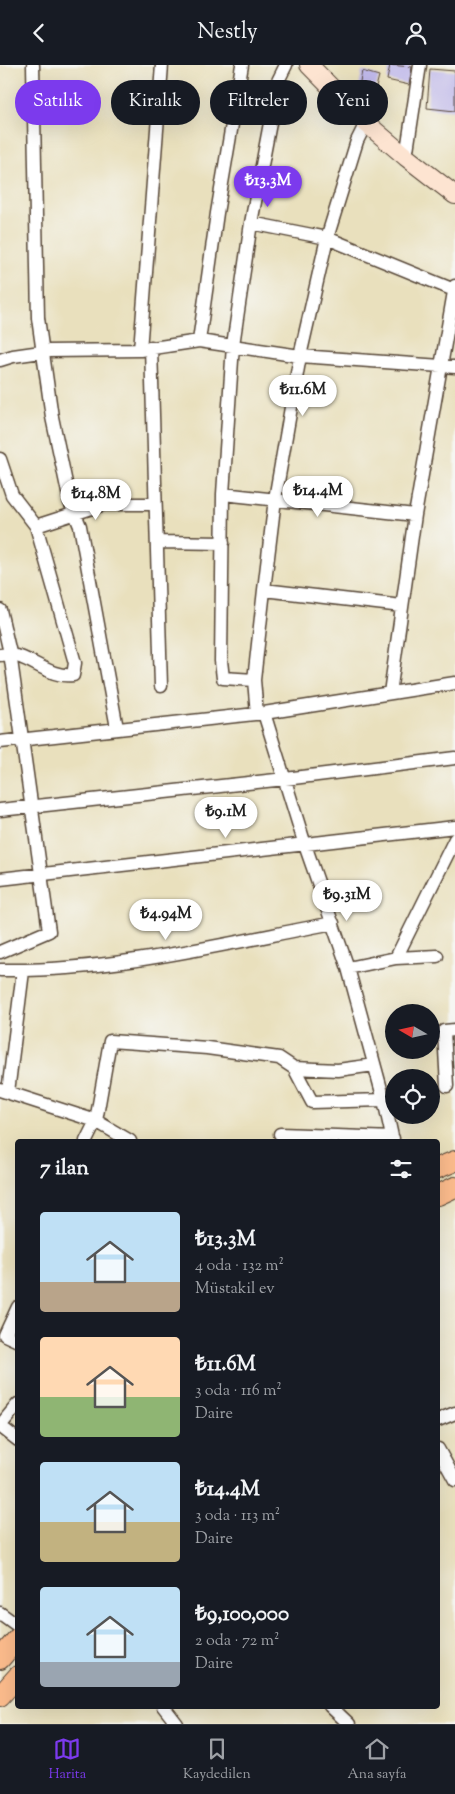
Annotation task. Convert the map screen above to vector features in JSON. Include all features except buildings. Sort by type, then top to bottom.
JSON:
[{"type":"main road","points":[[440,1167],[455,1161]]},
{"type":"main road","points":[[0,1658],[15,1641]]},
{"type":"main road","points":[[0,1696],[15,1679]]},
{"type":"street","points":[[33,65],[38,318],[42,352],[52,417],[74,513],[80,526],[117,728]]},
{"type":"street","points":[[161,686],[157,542],[145,349],[162,65]]},
{"type":"street","points":[[199,341],[220,194],[242,65]]},
{"type":"street","points":[[254,680],[224,678],[221,661],[223,494],[233,345],[251,223],[278,81],[286,65]]},
{"type":"street","points":[[309,65],[324,80]]},
{"type":"street","points":[[406,157],[420,65]]},
{"type":"street","points":[[365,125],[357,141],[327,238],[300,356],[275,499],[254,680],[260,713],[285,779],[305,845],[348,968],[393,1139]]},
{"type":"street","points":[[368,125],[455,195]]},
{"type":"street","points":[[251,223],[327,238],[454,290]]},
{"type":"street","points":[[390,693],[415,515],[455,286]]},
{"type":"street","points":[[0,360],[42,352],[145,349],[199,341],[300,356],[455,367]]},
{"type":"street","points":[[0,459],[12,495],[36,526],[74,663],[73,675],[62,676],[5,654]]},
{"type":"street","points":[[223,494],[415,515]]},
{"type":"street","points":[[36,526],[104,505],[154,504]]},
{"type":"street","points":[[157,542],[223,543]]},
{"type":"street","points":[[264,590],[402,606]]},
{"type":"street","points":[[0,610],[5,654],[21,739],[49,931],[0,952]]},
{"type":"street","points":[[0,742],[260,713],[455,683]]},
{"type":"street","points":[[0,810],[285,779],[455,758]]},
{"type":"street","points":[[0,879],[455,827]]},
{"type":"street","points":[[396,958],[455,839]]},
{"type":"street","points":[[0,970],[23,971],[135,961],[333,923]]},
{"type":"street","points":[[348,968],[396,958],[437,956]]},
{"type":"street","points":[[23,971],[4,1091],[96,1121],[127,1139]]},
{"type":"street","points":[[447,1086],[444,1031],[455,1030]]},
{"type":"street","points":[[87,1139],[96,1121],[110,1041],[207,1048],[279,1058],[294,1068],[312,1102],[384,1100]]},
{"type":"street","points":[[294,1068],[338,1070],[374,1065]]},
{"type":"street","points":[[280,1133],[377,1139]]},
{"type":"street","points":[[15,1313],[5,1335],[15,1340]]},
{"type":"street","points":[[15,1408],[0,1426],[15,1438]]},
{"type":"street","points":[[440,1419],[455,1413]]},
{"type":"street","points":[[440,1453],[455,1479]]},
{"type":"street","points":[[0,1613],[15,1624]]},
{"type":"street","points":[[165,1709],[177,1724]]},
{"type":"street","points":[[333,1709],[349,1724]]}]
